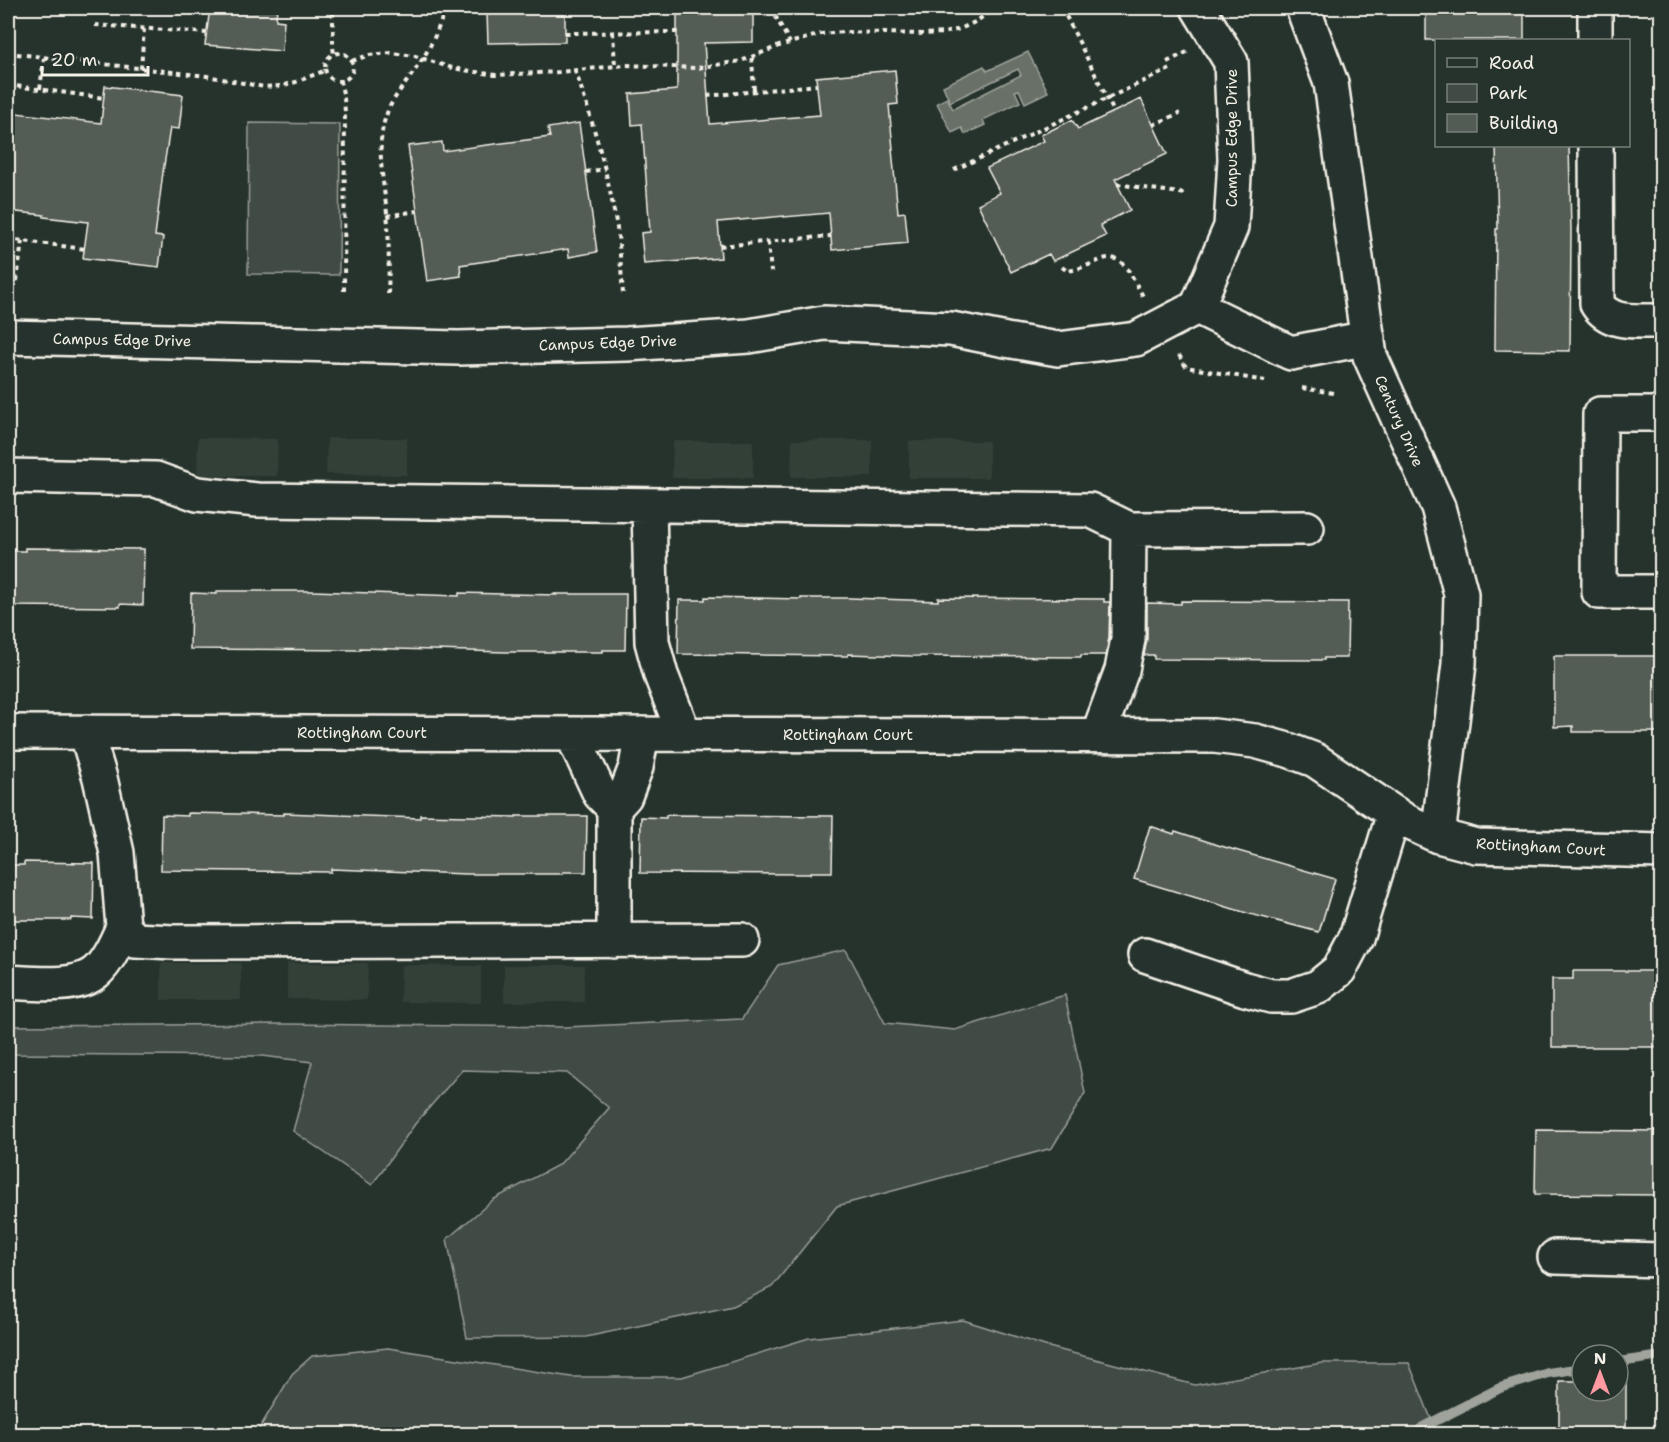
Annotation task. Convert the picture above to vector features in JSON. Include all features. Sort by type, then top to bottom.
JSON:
[{"type":"street","name":"Campus Edge Drive","points":[[8,337],[458,348],[627,344],[749,336],[825,323],[951,329],[1058,349],[1136,339],[1197,307],[1231,227],[1235,159],[1231,62],[1198,8]]},
{"type":"street","name":"Century Drive","points":[[1303,8],[1331,83],[1370,356],[1438,507],[1461,594],[1458,664],[1438,836]]},
{"type":"street","points":[[1595,8],[1595,39]]},
{"type":"street","points":[[1596,147],[1598,304],[1601,310],[1619,320],[1662,321]]},
{"type":"street","points":[[1197,307],[1291,353],[1368,338]]},
{"type":"street","points":[[1662,414],[1600,414],[1599,592],[1662,592]]},
{"type":"street","points":[[8,476],[156,479],[197,494],[257,500],[1090,510],[1129,529],[1307,528]]},
{"type":"street","points":[[649,505],[652,642],[661,675],[684,734]]},
{"type":"street","points":[[1098,735],[1122,670],[1128,639],[1129,529]]},
{"type":"street","name":"Rottingham Court","points":[[8,732],[1214,736],[1255,741],[1315,760],[1404,820],[1438,836],[1476,846],[1662,851]]},
{"type":"street","points":[[8,982],[63,983],[85,979],[97,972],[114,948],[123,927],[117,853],[100,778],[86,732]]},
{"type":"street","points":[[572,734],[600,794],[614,808]]},
{"type":"street","points":[[614,941],[614,808],[625,796],[636,767],[642,734]]},
{"type":"street","points":[[1145,955],[1271,996],[1291,996],[1318,987],[1339,970],[1356,938],[1394,813]]},
{"type":"street","points":[[123,927],[135,940],[173,942],[742,940]]},
{"type":"street","points":[[1555,1257],[1662,1260]]},
{"type":"path","points":[[388,294],[389,250],[381,160],[383,128],[392,103],[431,44],[445,8]]},
{"type":"path","points":[[771,8],[790,43]]},
{"type":"path","points":[[351,60],[369,55],[391,53],[415,56],[461,70],[495,75],[526,75],[626,65],[697,68],[752,58],[821,34],[844,32],[944,33],[975,22],[996,8]]},
{"type":"path","points":[[1062,8],[1114,112]]},
{"type":"path","points":[[333,12],[334,54]]},
{"type":"path","points":[[95,25],[207,33]]},
{"type":"path","points":[[141,69],[144,29]]},
{"type":"path","points":[[613,32],[615,66]]},
{"type":"path","points":[[565,33],[677,32]]},
{"type":"path","points":[[1167,62],[1195,48]]},
{"type":"path","points":[[8,53],[207,76],[264,87],[296,82],[326,70]]},
{"type":"path","points":[[334,54],[345,54],[351,60],[351,74],[340,81],[331,78],[326,70],[326,61],[334,54]]},
{"type":"path","points":[[40,89],[44,58]]},
{"type":"path","points":[[752,58],[754,91]]},
{"type":"path","points":[[954,170],[1170,69]]},
{"type":"path","points":[[575,70],[592,119],[605,169],[617,229],[623,293]]},
{"type":"path","points":[[340,81],[345,112],[344,293]]},
{"type":"path","points":[[8,85],[104,98]]},
{"type":"path","points":[[707,96],[817,85]]},
{"type":"path","points":[[1153,125],[1180,113]]},
{"type":"path","points":[[586,172],[605,169]]},
{"type":"path","points":[[1117,184],[1186,194]]},
{"type":"path","points":[[387,216],[417,211]]},
{"type":"path","points":[[720,246],[831,236]]},
{"type":"path","points":[[8,239],[85,249]]},
{"type":"path","points":[[17,281],[22,240]]},
{"type":"path","points":[[768,242],[771,272]]},
{"type":"path","points":[[1062,267],[1067,271],[1102,260],[1114,259],[1124,264],[1144,298]]},
{"type":"path","points":[[1177,352],[1186,367],[1265,381]]},
{"type":"path","points":[[1299,387],[1333,393]]},
{"type":"shaded area","points":[[1028,52],[1048,92],[1025,103],[1019,90],[1015,91],[1020,102],[983,120],[985,125],[965,134],[962,128],[952,133],[937,103],[947,98],[953,109],[1021,75],[1018,69],[950,102],[943,86],[984,66],[987,71]]},
{"type":"shaded area","points":[[198,438],[278,439],[277,476],[197,476]]},
{"type":"shaded area","points":[[327,438],[407,438],[407,475],[326,474]]},
{"type":"shaded area","points":[[792,440],[872,440],[872,477],[791,477]]},
{"type":"shaded area","points":[[673,441],[753,441],[753,478],[672,478]]},
{"type":"shaded area","points":[[909,441],[989,441],[989,478],[909,478]]},
{"type":"shaded area","points":[[161,963],[241,963],[241,1000],[161,1000]]},
{"type":"shaded area","points":[[287,963],[368,963],[367,1000],[287,999]]},
{"type":"shaded area","points":[[401,965],[481,966],[481,1003],[400,1002]]},
{"type":"shaded area","points":[[504,965],[584,965],[584,1002],[504,1002]]},
{"type":"green space","points":[[249,123],[340,124],[339,275],[248,274]]},
{"type":"green space","points":[[846,950],[885,1023],[955,1030],[1065,995],[1085,1093],[1052,1148],[837,1206],[772,1287],[733,1306],[586,1337],[467,1338],[447,1239],[494,1199],[560,1164],[609,1108],[567,1073],[462,1070],[415,1124],[372,1185],[293,1131],[312,1062],[262,1056],[8,1054],[8,1026],[284,1024],[565,1027],[742,1019],[778,965]]},
{"type":"green space","points":[[963,1320],[1045,1346],[1195,1385],[1322,1363],[1409,1363],[1437,1434],[256,1434],[292,1374],[312,1356],[388,1348],[571,1377],[682,1377],[809,1338]]},
{"type":"building","points":[[210,8],[277,8],[276,20],[284,21],[282,51],[205,45]]},
{"type":"building","points":[[496,8],[565,8],[565,42],[488,43],[487,12],[496,12]]},
{"type":"building","points":[[677,8],[745,8],[745,12],[753,11],[753,42],[704,43],[710,124],[820,115],[816,77],[895,70],[898,104],[889,105],[892,149],[898,213],[905,212],[908,243],[832,250],[829,213],[784,216],[718,222],[721,258],[644,264],[641,233],[650,232],[642,124],[632,125],[630,94],[677,90]]},
{"type":"building","points":[[1426,8],[1524,8],[1524,39],[1426,40]]},
{"type":"building","points":[[105,86],[183,95],[179,129],[170,128],[163,172],[155,236],[163,237],[159,267],[83,258],[88,222],[8,211],[8,112],[101,123]]},
{"type":"building","points":[[1141,99],[1167,154],[1115,179],[1130,210],[1100,225],[1106,236],[1053,261],[1049,254],[1011,272],[978,204],[1000,193],[987,168],[1044,141],[1041,135],[1072,120],[1078,129]]},
{"type":"building","points":[[579,123],[597,252],[569,257],[568,249],[460,265],[461,276],[427,281],[408,146],[442,142],[443,151],[550,137],[548,128]]},
{"type":"building","points":[[1496,147],[1569,147],[1570,351],[1495,350],[1496,229],[1498,229]]},
{"type":"building","points":[[25,548],[144,549],[143,605],[120,604],[120,607],[8,606],[8,551],[25,551]]},
{"type":"building","points":[[217,591],[313,591],[459,596],[459,593],[626,594],[625,650],[506,652],[360,648],[360,650],[190,649],[191,593],[217,594]]},
{"type":"building","points":[[705,597],[938,601],[938,598],[1104,599],[1104,602],[1110,602],[1109,637],[1106,655],[1081,655],[1081,657],[678,654],[679,600],[705,600]]},
{"type":"building","points":[[1181,601],[1348,602],[1347,658],[1324,658],[1324,660],[1154,659],[1154,655],[1144,655],[1147,639],[1147,603],[1181,604]]},
{"type":"building","points":[[1554,656],[1662,656],[1662,732],[1573,732],[1573,726],[1554,727]]},
{"type":"building","points":[[188,813],[284,815],[284,813],[420,818],[420,815],[587,816],[586,872],[467,874],[331,869],[331,872],[161,870],[162,815],[188,816]]},
{"type":"building","points":[[666,815],[833,816],[832,872],[810,872],[810,874],[640,873],[641,817],[666,818]]},
{"type":"building","points":[[1150,826],[1174,834],[1175,831],[1335,879],[1319,932],[1134,879]]},
{"type":"building","points":[[24,862],[94,863],[93,919],[8,920],[8,865],[24,865]]},
{"type":"building","points":[[1573,971],[1662,971],[1662,1047],[1552,1047],[1552,979],[1573,979]]},
{"type":"building","points":[[1536,1130],[1662,1131],[1662,1195],[1535,1194]]},
{"type":"building","points":[[1559,1381],[1570,1381],[1570,1403],[1626,1403],[1626,1434],[1559,1434]]},
{"type":"waterway","points":[[1630,1360],[1662,1356]]},
{"type":"waterway","points":[[1415,1434],[1423,1427],[1500,1388],[1548,1373],[1570,1370]]}]
